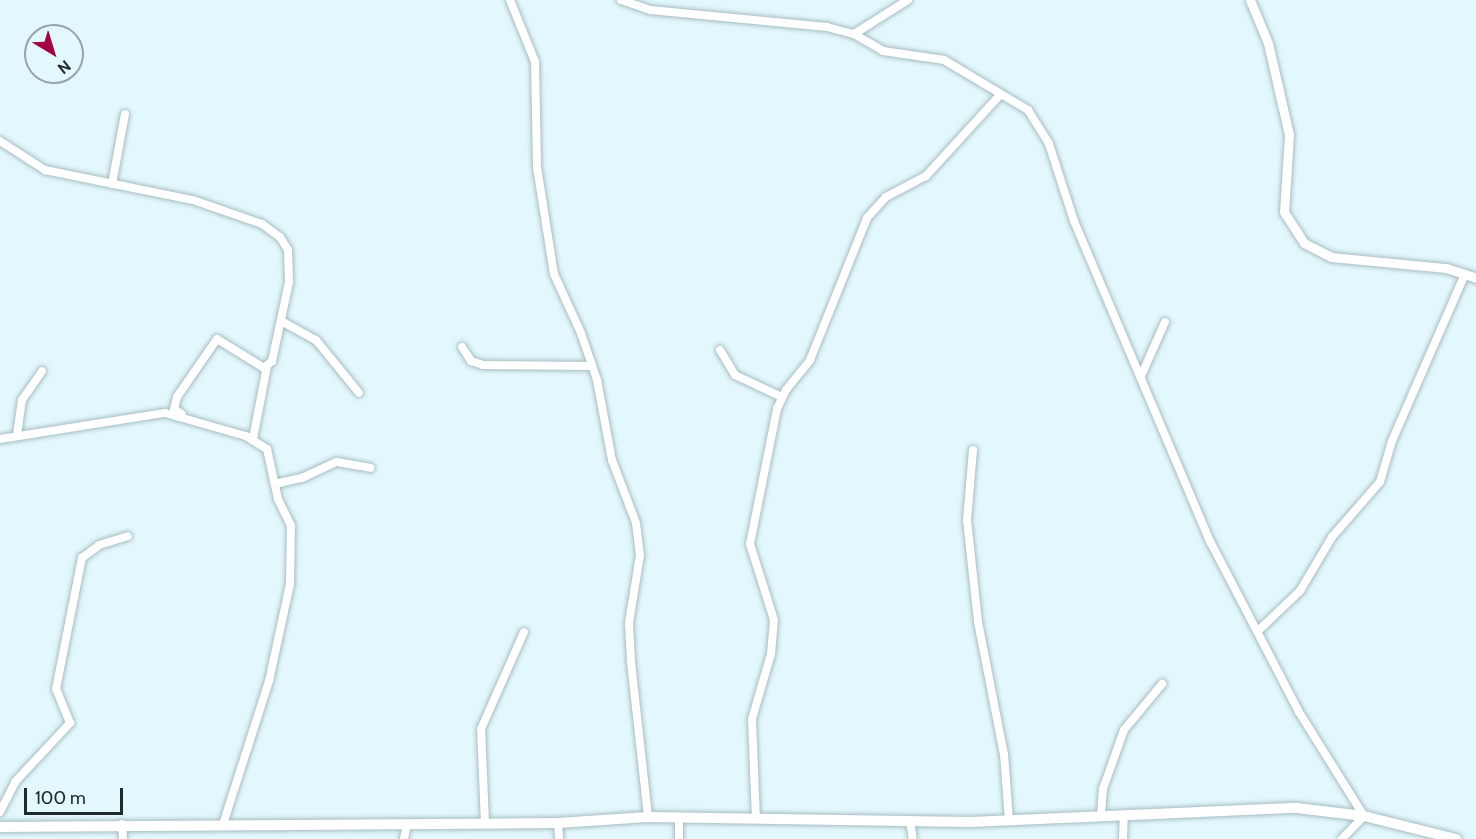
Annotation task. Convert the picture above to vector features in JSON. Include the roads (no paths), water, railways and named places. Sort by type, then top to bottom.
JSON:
[{"type":"main road","points":[[0,827],[122,824],[558,823],[648,817],[1009,821],[1266,808],[1364,816],[1430,835],[1456,839]]},
{"type":"street","points":[[510,0],[535,62],[537,167],[554,274],[592,366],[612,460],[638,539],[630,642],[648,817]]},
{"type":"street","points":[[621,0],[650,10],[827,27],[854,34],[883,51],[944,60],[1028,110],[1049,144],[1074,221],[1210,543],[1259,630],[1270,662],[1364,816],[1342,839]]},
{"type":"street","points":[[854,34],[908,0]]},
{"type":"street","points":[[1250,0],[1268,43],[1289,135],[1284,204],[1293,229],[1304,243],[1331,257],[1465,274],[1476,278]]},
{"type":"street","points":[[756,819],[752,719],[771,654],[774,620],[750,544],[763,499],[767,446],[782,397],[810,360],[867,218],[886,197],[926,176],[956,148],[1000,95]]},
{"type":"street","points":[[112,184],[125,114]]},
{"type":"street","points":[[0,141],[45,170],[193,200],[272,230],[288,250],[290,266],[283,322],[267,366],[253,439]]},
{"type":"street","points":[[1259,630],[1300,591],[1332,537],[1380,482],[1392,441],[1465,274]]},
{"type":"street","points":[[283,322],[316,340],[359,393]]},
{"type":"street","points":[[1141,376],[1165,322]]},
{"type":"street","points":[[223,824],[269,681],[286,606],[291,526],[275,484],[267,449],[253,439],[184,416],[174,409],[177,398],[218,339],[267,366]]},
{"type":"street","points":[[462,347],[471,361],[483,365],[592,366]]},
{"type":"street","points":[[720,350],[735,375],[782,397]]},
{"type":"street","points":[[17,435],[22,400],[42,371]]},
{"type":"street","points":[[0,439],[109,419],[184,416]]},
{"type":"street","points":[[973,450],[967,520],[978,622],[1004,754],[1009,821]]},
{"type":"street","points":[[275,484],[302,478],[337,462],[370,468]]},
{"type":"street","points":[[0,812],[15,782],[70,723],[56,689],[82,558],[99,545],[128,536]]},
{"type":"street","points":[[484,824],[481,729],[524,632]]},
{"type":"street","points":[[1101,816],[1103,789],[1124,730],[1162,684]]},
{"type":"street","points":[[1123,839],[1124,815]]},
{"type":"street","points":[[679,818],[680,839]]},
{"type":"street","points":[[910,821],[913,839]]},
{"type":"street","points":[[558,823],[560,839]]},
{"type":"street","points":[[122,824],[123,839]]},
{"type":"street","points":[[404,839],[406,824]]}]
